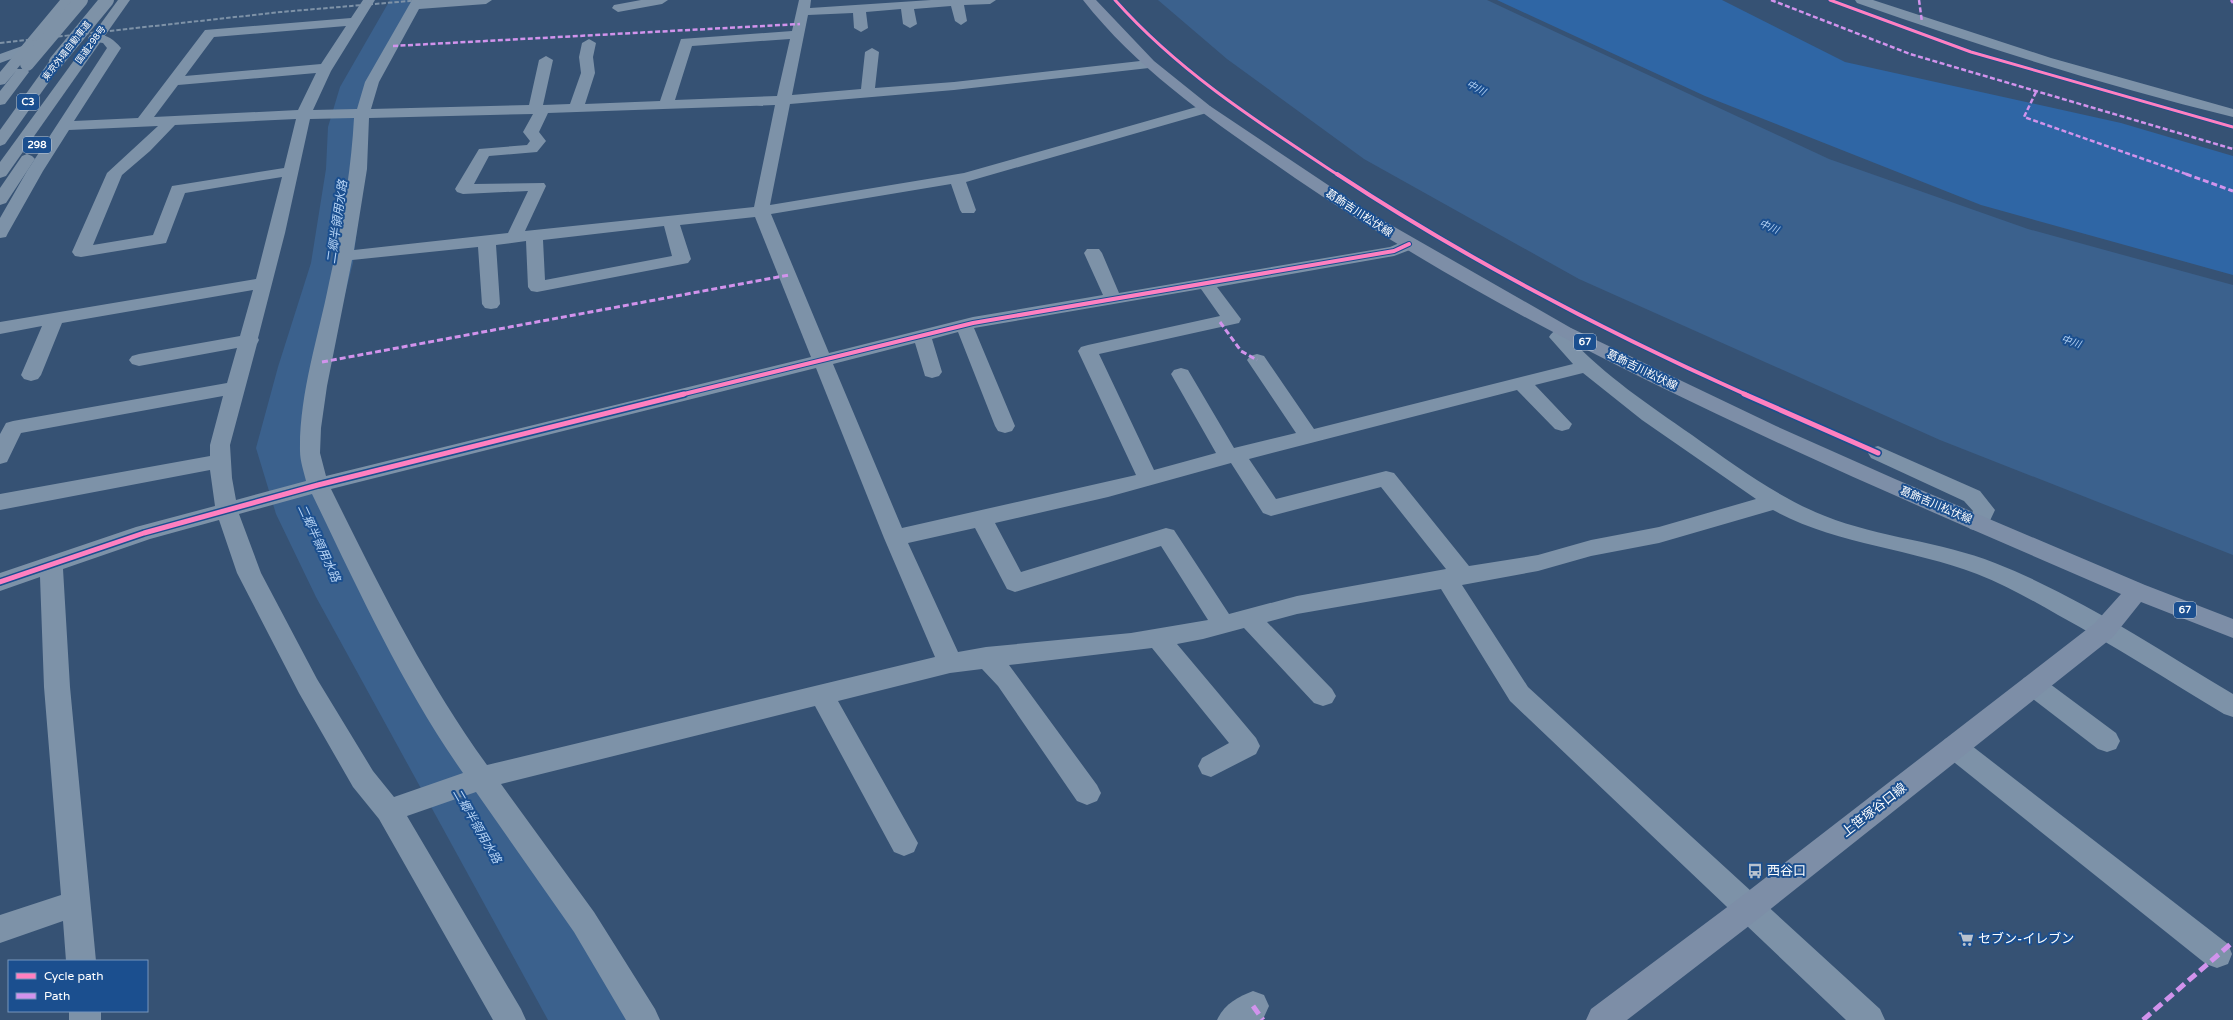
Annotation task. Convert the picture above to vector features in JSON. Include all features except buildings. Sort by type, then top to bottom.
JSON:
[{"type":"highway","points":[[0,81],[67,0]]},
{"type":"highway","name":"東京外環自動車道","points":[[0,101],[27,64],[81,0]]},
{"type":"highway","name":"東京外環自動車道","points":[[0,141],[56,62],[107,0]]},
{"type":"highway","name":"国道298号","points":[[0,173],[95,38],[124,0]]},
{"type":"highway","name":"298","points":[[0,200],[65,101],[58,90]]},
{"type":"main road","name":"葛飾吉川松伏線","points":[[1089,0],[1149,64],[1205,109],[1364,217],[1564,332],[1769,431],[2137,591],[2233,629]]},
{"type":"main road","name":"上笹塚谷口線","points":[[1602,1020],[2104,630],[2137,591]]},
{"type":"street","points":[[369,0],[313,91],[312,115],[295,149],[292,171],[250,340],[238,387],[220,445],[221,478],[227,511],[250,573],[308,686],[363,779],[389,811],[510,1020]]},
{"type":"street","points":[[486,0],[416,3],[372,82],[362,115],[358,170],[344,256],[317,386],[311,428],[310,453],[318,485],[386,621],[445,727],[584,922],[644,1020]]},
{"type":"street","points":[[618,8],[662,0]]},
{"type":"street","points":[[950,663],[895,538],[761,211],[783,100],[789,79],[804,6],[859,9],[990,0]]},
{"type":"street","points":[[1861,0],[1922,22],[2018,52],[2233,113]]},
{"type":"street","points":[[957,3],[962,21]]},
{"type":"street","points":[[907,6],[910,24]]},
{"type":"street","points":[[859,9],[861,28]]},
{"type":"street","points":[[143,122],[172,81],[210,33],[357,21]]},
{"type":"street","points":[[666,105],[686,42],[798,35]]},
{"type":"street","points":[[0,233],[64,126],[114,48],[107,40],[95,38]]},
{"type":"street","points":[[576,108],[588,74],[586,58],[589,43]]},
{"type":"street","points":[[0,59],[25,49]]},
{"type":"street","points":[[870,93],[868,88],[872,52]]},
{"type":"street","points":[[514,238],[538,186],[463,189],[484,152],[532,149],[538,141],[531,132],[539,109],[546,60]]},
{"type":"street","points":[[64,126],[312,115],[362,115],[783,100],[1020,79],[1149,64]]},
{"type":"street","points":[[172,81],[326,68]]},
{"type":"street","points":[[344,256],[761,211],[957,178],[1003,167],[1205,109]]},
{"type":"street","points":[[171,121],[145,148],[115,173],[81,252],[160,239],[178,189],[292,171]]},
{"type":"street","points":[[957,178],[968,210]]},
{"type":"street","points":[[534,236],[537,287],[682,259],[671,221]]},
{"type":"street","points":[[488,241],[486,249],[491,304]]},
{"type":"street","points":[[0,582],[144,533],[318,485],[823,362],[963,326],[1394,251],[1409,244]]},
{"type":"street","points":[[1092,253],[1110,292],[1115,299]]},
{"type":"street","points":[[0,328],[264,283]]},
{"type":"street","points":[[1148,478],[1088,351],[1232,319],[1205,283]]},
{"type":"street","points":[[31,375],[54,319]]},
{"type":"street","points":[[963,326],[968,334],[1005,426]]},
{"type":"street","points":[[1564,332],[1558,337],[1587,366],[1649,414],[1738,478],[1777,501],[1817,521],[1842,530],[1957,558],[1987,569],[2059,604],[2233,707]]},
{"type":"street","points":[[922,336],[932,372]]},
{"type":"street","points":[[139,360],[250,340]]},
{"type":"street","points":[[1257,360],[1309,437]]},
{"type":"street","points":[[895,538],[1108,490],[1232,456],[1587,366]]},
{"type":"street","points":[[1181,374],[1232,456],[1271,508],[1386,478],[1455,577],[1519,694],[1869,1020]]},
{"type":"street","points":[[1522,382],[1562,424]]},
{"type":"street","points":[[0,457],[14,428],[238,387]]},
{"type":"street","points":[[1878,453],[1972,496],[1984,510],[1978,522]]},
{"type":"street","points":[[0,502],[221,461]]},
{"type":"street","points":[[389,811],[481,778],[950,663],[986,657],[1131,642],[1223,624],[1297,605],[1538,563],[1591,548],[1659,535],[1777,501]]},
{"type":"street","points":[[981,518],[1014,583],[1166,536],[1223,624]]},
{"type":"street","points":[[51,564],[57,687],[81,960]]},
{"type":"street","points":[[1248,617],[1323,696]]},
{"type":"street","points":[[1157,637],[1247,746],[1211,766]]},
{"type":"street","points":[[986,657],[1007,679],[1087,793]]},
{"type":"street","points":[[2033,685],[2107,741]]},
{"type":"street","points":[[821,694],[904,842]]},
{"type":"street","points":[[1954,747],[2217,954]]},
{"type":"street","points":[[0,928],[77,903]]},
{"type":"shaded area","points":[[1497,0],[1722,0],[1845,62],[2121,123],[2233,156],[2233,275],[1981,205],[1705,96]]},
{"type":"water","name":"中川","points":[[1158,0],[1487,0],[1829,159],[2028,229],[2233,285],[2233,555],[1940,440],[1579,279],[1364,159],[1227,59]]},
{"type":"waterway","name":"二郷半領用水路","points":[[405,0],[357,87],[346,127],[345,169],[332,263],[302,367],[282,448],[303,514],[345,597],[590,1020]]},
{"type":"railway","points":[[0,43],[281,12],[421,0]]},
{"type":"marked path","points":[[1771,0],[1910,54],[2233,149]]},
{"type":"marked path","points":[[1919,0],[1922,22]]},
{"type":"marked path","points":[[393,46],[567,38],[800,24]]},
{"type":"marked path","points":[[2036,92],[2024,117],[2233,191]]},
{"type":"marked path","points":[[322,362],[789,275]]},
{"type":"marked path","points":[[1220,322],[1241,351],[1257,360]]},
{"type":"marked path","points":[[2143,1020],[2233,942]]},
{"type":"marked path","points":[[1253,1006],[1263,1020]]},
{"type":"cycle path","points":[[1115,0],[1155,43],[1223,98],[1342,178],[1390,208],[1488,265],[1588,319],[1736,391],[1878,453]]},
{"type":"cycle path","points":[[1830,0],[1971,52],[2233,127]]},
{"type":"cycle path","points":[[0,582],[144,533],[318,485],[973,323],[1394,251],[1409,244]]},
{"type":"place","name":"西谷口","points":[[1755,871]]},
{"type":"place","name":"セブン-イレブン","points":[[1966,939]]}]
